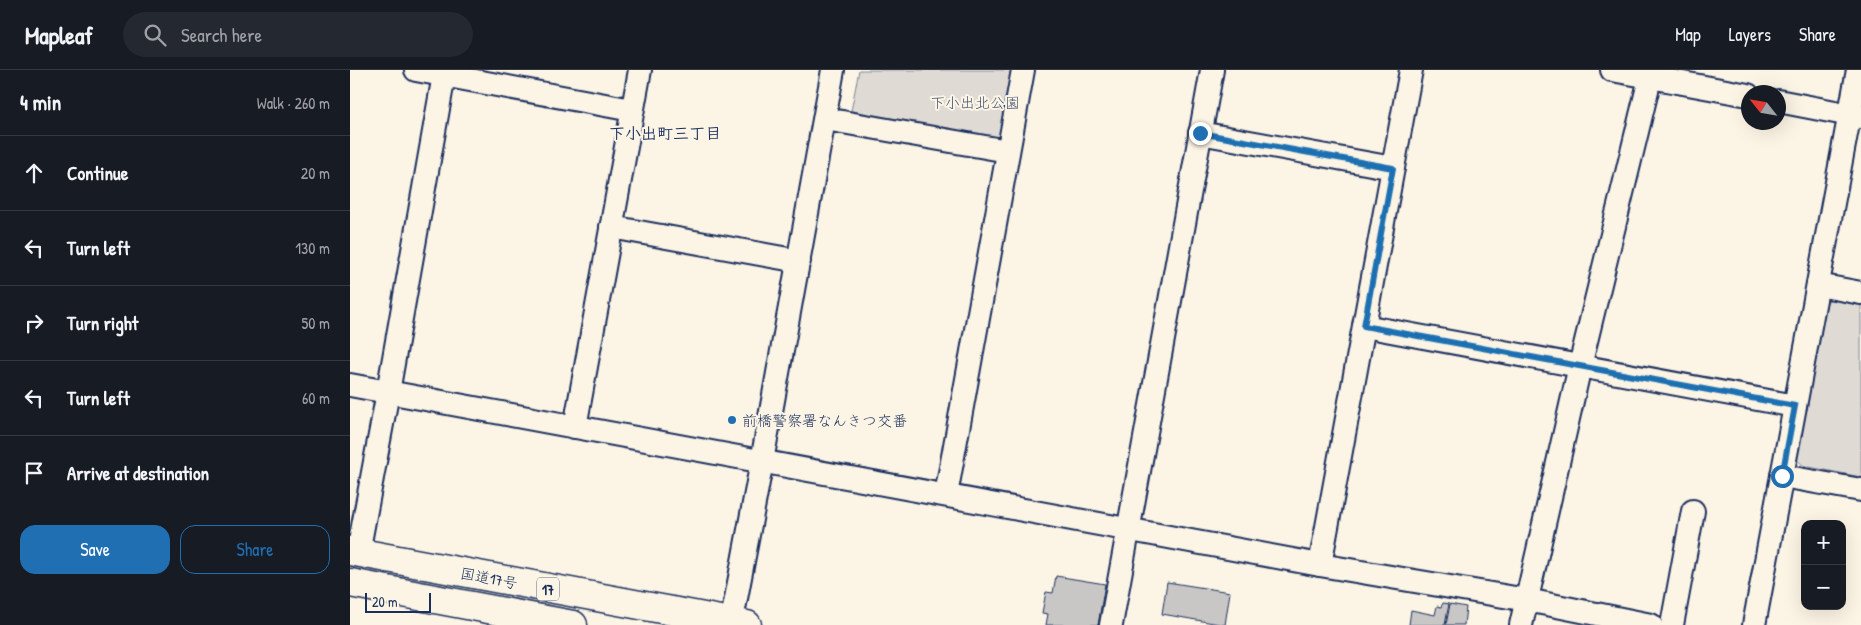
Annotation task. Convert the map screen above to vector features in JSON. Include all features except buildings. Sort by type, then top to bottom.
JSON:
[{"type":"highway","name":"国道17号","points":[[354,552],[736,624]]},
{"type":"highway","name":"国道17号","points":[[350,583],[573,625]]},
{"type":"street","points":[[416,70],[632,110]]},
{"type":"street","points":[[575,427],[640,70]]},
{"type":"street","points":[[736,624],[762,461],[833,70]]},
{"type":"street","points":[[946,495],[1023,70]]},
{"type":"street","points":[[1111,625],[1212,70]]},
{"type":"street","points":[[1320,565],[1411,70]]},
{"type":"street","points":[[1612,70],[1652,73],[1741,93]]},
{"type":"street","points":[[1754,625],[1818,285],[1855,116],[1858,70]]},
{"type":"street","points":[[1521,625],[1580,366],[1652,73]]},
{"type":"street","points":[[354,552],[388,392],[444,75]]},
{"type":"street","points":[[1786,103],[1855,116]]},
{"type":"street","points":[[825,119],[1008,151]]},
{"type":"street","points":[[1200,133],[1393,168]]},
{"type":"street","points":[[611,227],[799,262]]},
{"type":"street","points":[[1818,285],[1861,293]]},
{"type":"street","points":[[1364,326],[1795,406]]},
{"type":"street","points":[[350,385],[1320,565],[1527,600],[1651,625]]},
{"type":"street","points":[[1782,476],[1861,490]]},
{"type":"street","points":[[1672,625],[1693,511]]},
{"type":"green space","name":"下小出北公園","points":[[859,70],[1013,70],[1000,138],[851,111]]},
{"type":"green space","points":[[1834,297],[1861,301],[1861,477],[1804,466],[1796,459],[1827,302]]},
{"type":"place","name":"前橋警察署なんきつ交番","points":[[732,420]]},
{"type":"district","name":"下小出町三丁目","points":[[665,133]]},
{"type":"route","points":[[1200,133],[1393,168],[1364,326],[1795,406],[1782,476]]}]
